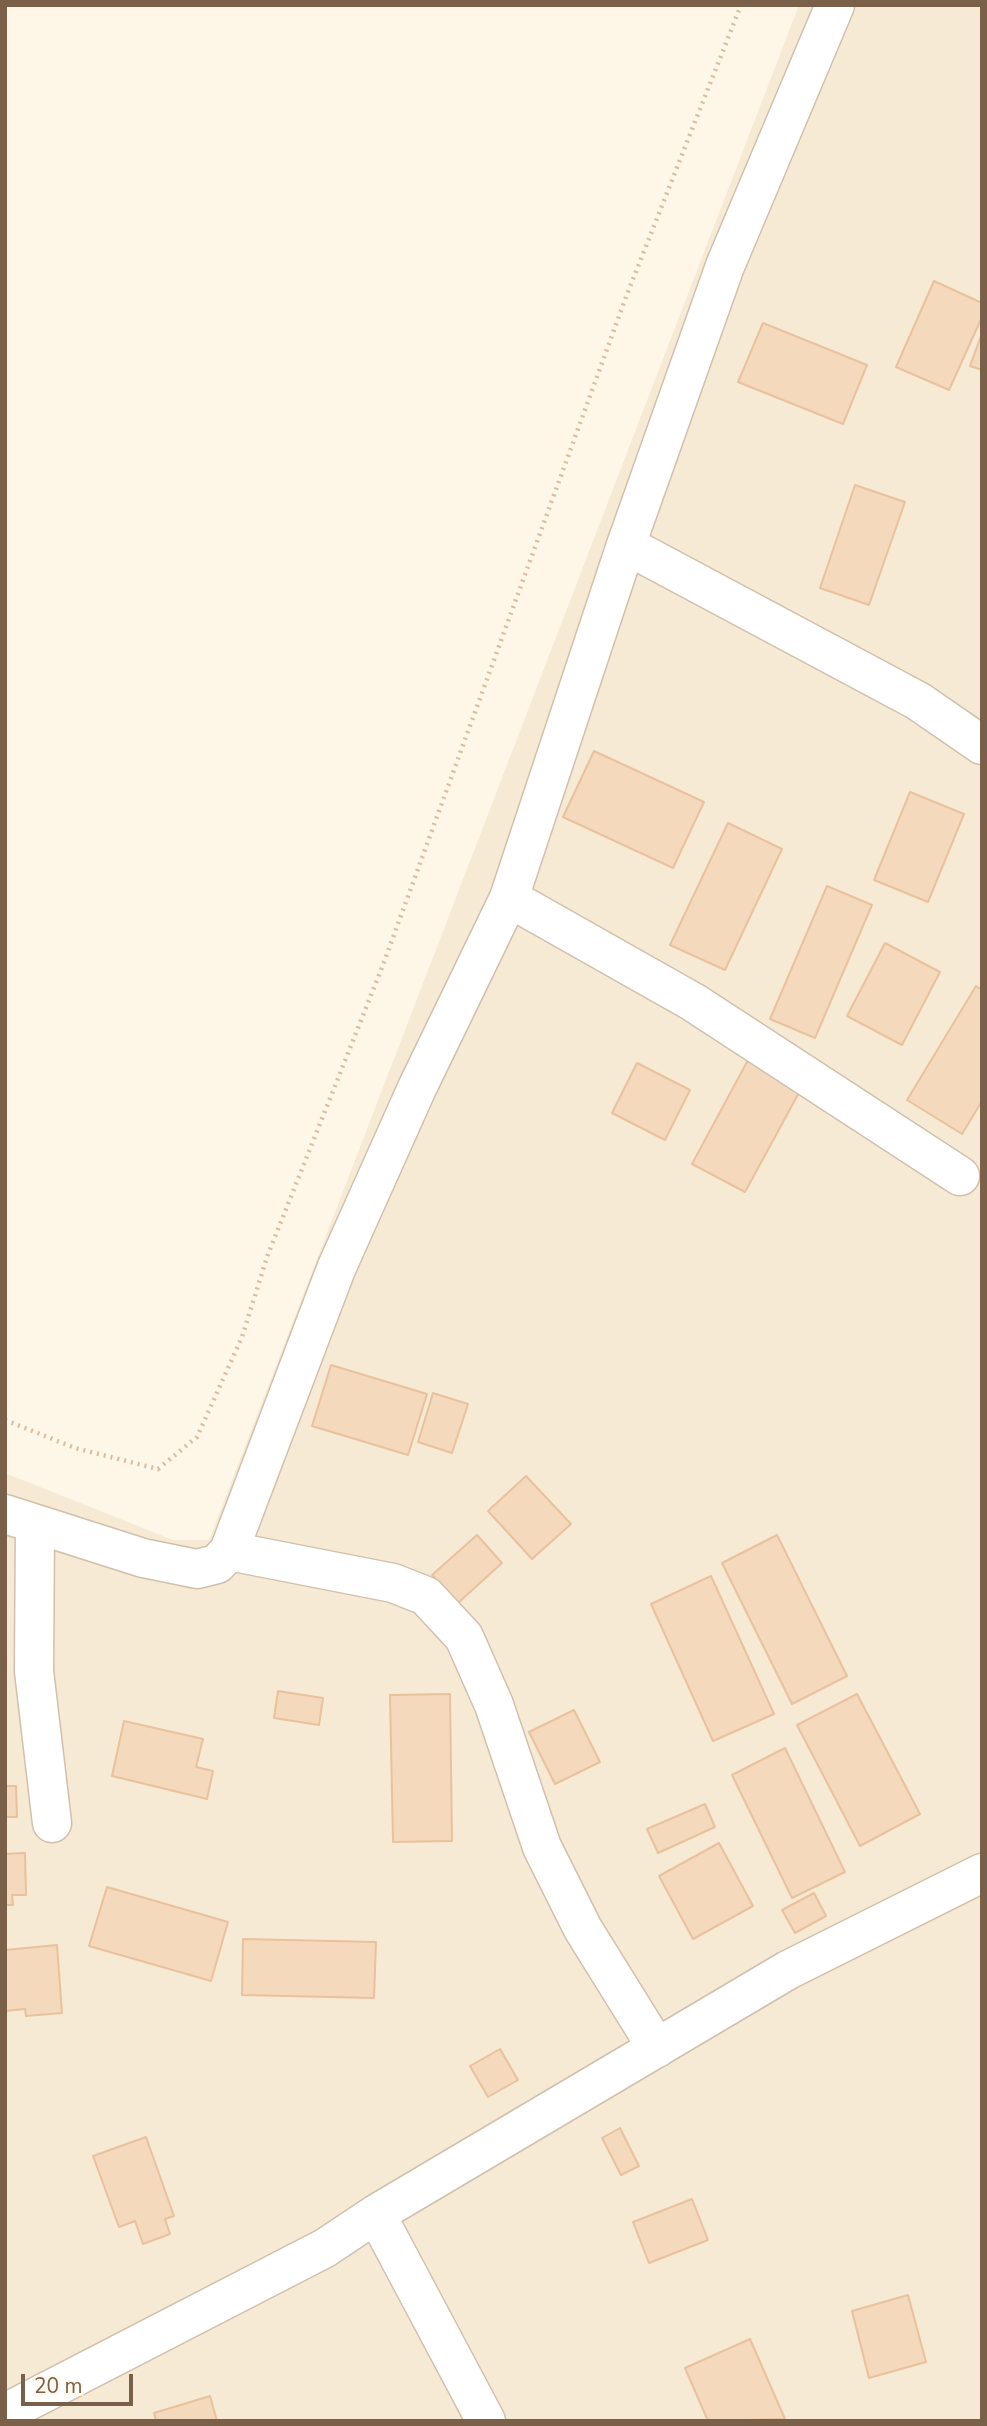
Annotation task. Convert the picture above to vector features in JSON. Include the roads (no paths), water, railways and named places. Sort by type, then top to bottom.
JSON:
[{"type":"street","points":[[52,1823],[20,1519],[143,1558],[197,1569],[217,1564],[229,1551],[336,1269],[417,1088],[509,898],[626,545],[725,266],[835,5]]},
{"type":"street","points":[[626,545],[918,701],[982,744]]},
{"type":"street","points":[[509,898],[693,1002],[960,1176]]},
{"type":"street","points":[[229,1551],[393,1583],[426,1596],[464,1637],[495,1704],[542,1847],[583,1929],[657,2048]]},
{"type":"street","points":[[5,2413],[325,2248],[376,2214],[788,1970],[982,1873]]},
{"type":"street","points":[[376,2214],[486,2421]]}]
